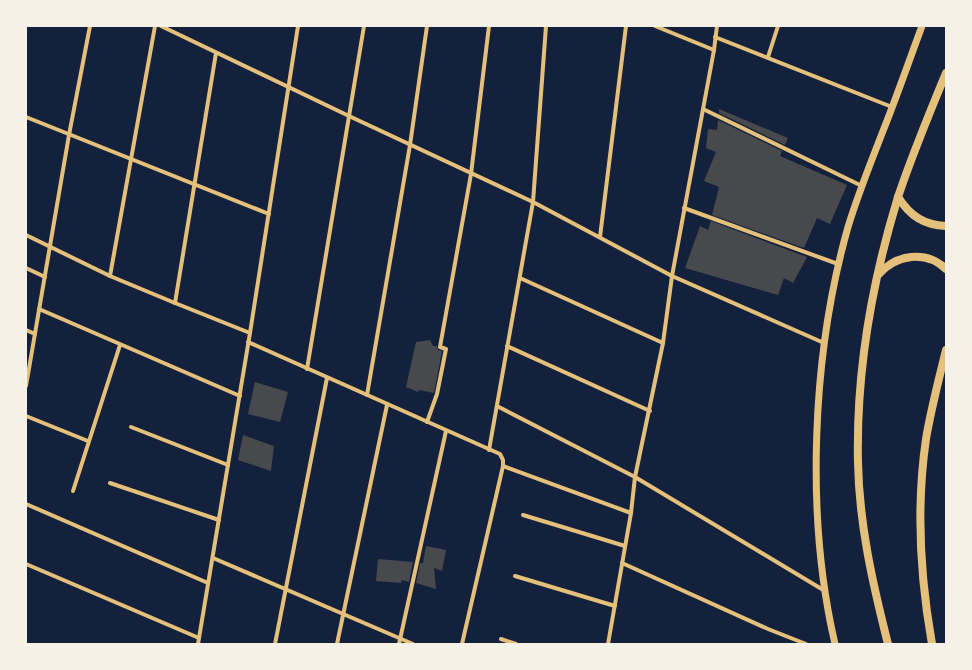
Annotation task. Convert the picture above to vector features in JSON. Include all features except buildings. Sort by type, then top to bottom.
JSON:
[{"type":"main road","points":[[888,644],[876,594],[865,537],[860,500],[858,426],[862,376],[868,326],[877,276],[898,197],[914,152],[946,73]]},
{"type":"main road","points":[[898,197],[905,208],[914,216],[924,222],[936,226],[946,226]]},
{"type":"main road","points":[[877,276],[891,263],[899,259],[917,256],[934,261],[946,270]]},
{"type":"main road","points":[[932,644],[922,580],[920,510],[926,439],[946,350]]},
{"type":"street","points":[[26,386],[69,135],[90,26]]},
{"type":"street","points":[[110,276],[155,26]]},
{"type":"street","points":[[161,26],[533,202],[672,276],[824,343]]},
{"type":"street","points":[[198,644],[240,396],[298,26]]},
{"type":"street","points":[[307,369],[364,26]]},
{"type":"street","points":[[367,395],[410,145],[427,26]]},
{"type":"street","points":[[427,422],[438,394],[446,349],[440,347],[472,174],[489,26]]},
{"type":"street","points":[[489,450],[533,202],[546,26]]},
{"type":"street","points":[[600,237],[626,26]]},
{"type":"street","points":[[655,26],[714,50]]},
{"type":"street","points":[[608,644],[635,477],[663,343],[672,276],[714,50],[717,26]]},
{"type":"street","points":[[768,57],[778,26]]},
{"type":"street","points":[[835,644],[825,592],[819,537],[817,475],[819,397],[824,343],[838,264],[849,225],[862,186],[922,26]]},
{"type":"street","points":[[715,37],[892,107]]},
{"type":"street","points":[[175,304],[216,53]]},
{"type":"street","points":[[703,109],[862,186]]},
{"type":"street","points":[[26,118],[269,214]]},
{"type":"street","points":[[684,208],[838,264]]},
{"type":"street","points":[[26,236],[110,276],[175,304],[250,333]]},
{"type":"street","points":[[26,268],[45,277]]},
{"type":"street","points":[[520,278],[663,343]]},
{"type":"street","points":[[39,309],[240,396]]},
{"type":"street","points":[[26,330],[35,334]]},
{"type":"street","points":[[248,342],[500,454],[504,466],[462,644]]},
{"type":"street","points":[[73,491],[120,345]]},
{"type":"street","points":[[507,346],[650,411]]},
{"type":"street","points":[[275,644],[327,378]]},
{"type":"street","points":[[337,644],[387,405]]},
{"type":"street","points":[[497,406],[635,477],[825,592]]},
{"type":"street","points":[[26,416],[88,441]]},
{"type":"street","points":[[131,427],[228,465]]},
{"type":"street","points":[[399,644],[446,431]]},
{"type":"street","points":[[504,466],[630,514]]},
{"type":"street","points":[[110,483],[219,520]]},
{"type":"street","points":[[26,504],[208,583]]},
{"type":"street","points":[[523,514],[625,546]]},
{"type":"street","points":[[213,558],[286,588],[413,644]]},
{"type":"street","points":[[622,563],[768,629],[806,644]]},
{"type":"street","points":[[26,564],[199,638]]},
{"type":"street","points":[[515,576],[615,606]]},
{"type":"street","points":[[501,639],[516,644]]}]
